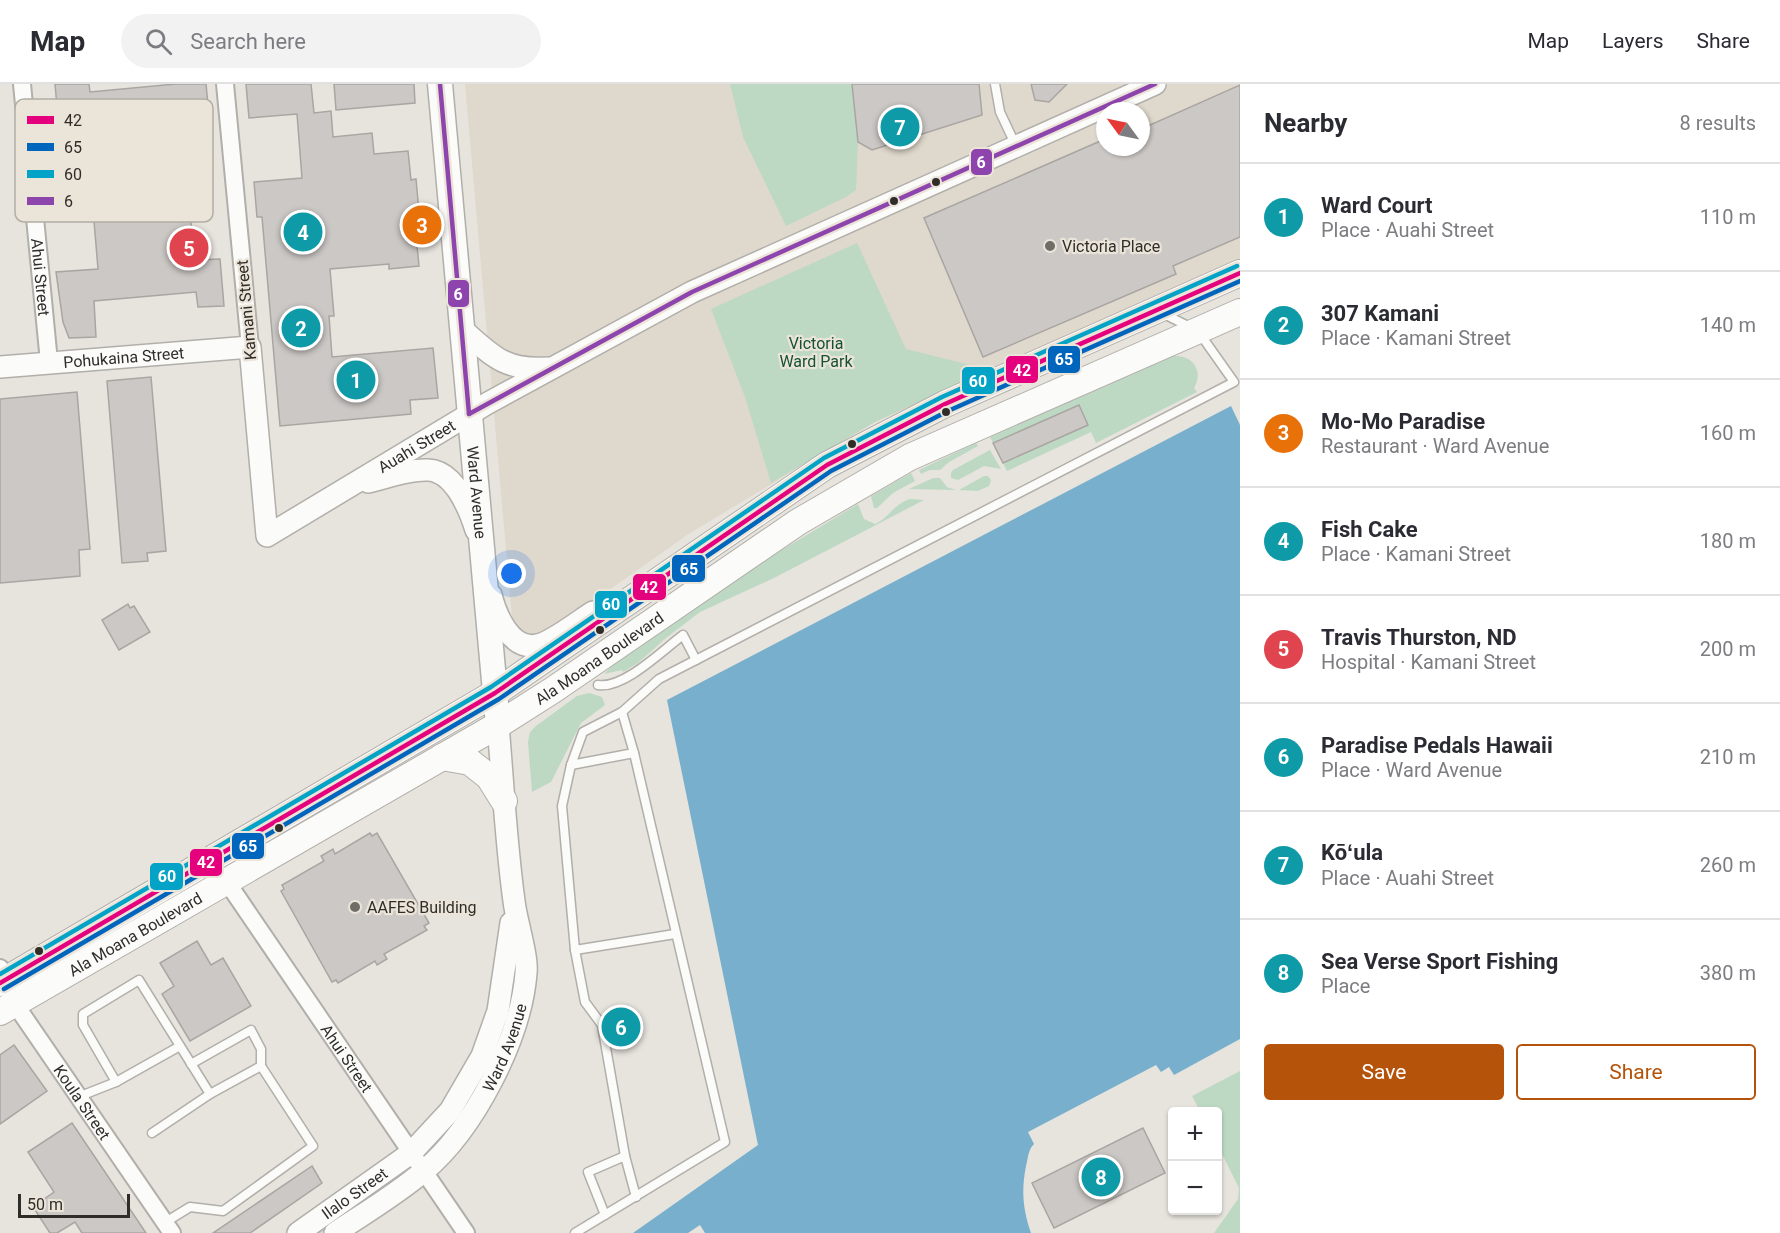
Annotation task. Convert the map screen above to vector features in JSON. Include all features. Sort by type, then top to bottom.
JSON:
[{"type":"main road","name":"Ward Avenue","points":[[440,84],[498,724]]},
{"type":"main road","name":"Ala Moana Boulevard","points":[[4,990],[495,693],[837,460],[945,404],[1240,273]]},
{"type":"main road","name":"Ala Moana Boulevard","points":[[4,990],[227,882],[442,757],[553,690],[798,522],[910,457],[1240,312]]},
{"type":"main road","points":[[442,757],[470,762],[489,777],[504,801]]},
{"type":"street","name":"Ahui Street","points":[[21,84],[23,99]]},
{"type":"street","name":"Kamani Street","points":[[225,84],[267,536]]},
{"type":"street","name":"Auahi Street","points":[[267,536],[469,414],[702,287],[1155,84]]},
{"type":"street","name":"Ahui Street","points":[[35,222],[49,362]]},
{"type":"street","points":[[462,329],[498,360],[515,367],[551,368]]},
{"type":"street","name":"Pohukaina Street","points":[[0,367],[250,347]]},
{"type":"street","points":[[347,488],[421,470],[433,470],[442,474],[456,488],[467,506],[476,530],[493,604],[504,626],[519,641],[536,646],[704,549]]},
{"type":"street","name":"Ward Avenue","points":[[424,1171],[444,1152],[471,1116],[497,1069],[516,1024],[527,971],[514,901],[498,724]]},
{"type":"street","name":"Ahui Street","points":[[227,882],[466,1233]]},
{"type":"street","name":"Ward Avenue","points":[[411,1153],[450,1111],[482,1056],[498,1011],[514,901]]},
{"type":"street","name":"Koula Street","points":[[4,990],[168,1228]]},
{"type":"street","name":"Ilalo Street","points":[[298,1233],[411,1153]]},
{"type":"street","name":"Ilalo Street","points":[[334,1233],[424,1171]]},
{"type":"lane","points":[[995,84],[1000,112],[1016,146]]},
{"type":"lane","points":[[636,1197],[625,1156],[602,1024],[585,1002],[575,950],[562,806],[571,765],[583,732],[622,712],[652,683],[1234,382],[1198,331],[1155,311]]},
{"type":"lane","points":[[598,685],[607,686],[620,681],[683,635],[696,660]]},
{"type":"lane","points":[[575,1233],[725,1142],[634,753],[622,712]]},
{"type":"lane","points":[[571,765],[634,753]]},
{"type":"lane","points":[[575,950],[675,934]]},
{"type":"lane","points":[[117,1082],[83,1025],[83,1014],[139,980],[210,1095]]},
{"type":"lane","points":[[168,1228],[190,1207],[223,1210],[313,1146],[261,1066],[261,1049],[251,1030],[191,1064]]},
{"type":"lane","points":[[78,1096],[117,1082],[180,1046]]},
{"type":"lane","points":[[152,1134],[210,1095],[261,1066]]},
{"type":"lane","points":[[605,1215],[588,1172],[625,1156]]},
{"type":"shaded area","points":[[465,84],[1240,84],[1240,259],[875,422],[690,533],[548,633],[533,636],[519,630],[512,617]]},
{"type":"green space","points":[[730,84],[852,84],[858,142],[856,190],[786,226],[743,137]]},
{"type":"green space","name":"Victoria Ward Park","points":[[857,243],[906,349],[986,369],[978,375],[875,422],[771,483],[745,397],[711,309]]},
{"type":"green space","points":[[1174,356],[1187,358],[1195,365],[1198,376],[1194,388],[1197,392],[1096,443],[1091,432],[1007,471],[1003,463],[1088,425],[1079,405],[993,443],[990,437]]},
{"type":"green space","points":[[976,443],[978,446],[949,462],[940,470],[930,470],[921,474],[919,470]]},
{"type":"green space","points":[[990,450],[1001,469],[984,466],[958,480],[951,478],[953,470]]},
{"type":"green space","points":[[911,473],[915,481],[893,493],[877,508],[874,508],[871,496]]},
{"type":"green space","points":[[988,476],[991,480],[989,486],[978,491],[959,490]]},
{"type":"green space","points":[[933,478],[940,478],[947,487],[956,490],[909,489]]},
{"type":"green space","points":[[911,499],[924,500],[774,578],[700,612],[638,663],[623,672],[622,670],[604,674],[618,660],[732,580],[858,504],[864,519],[875,524],[900,504]]},
{"type":"green space","points":[[589,693],[602,697],[605,705],[581,723],[551,782],[532,792],[528,742],[530,732],[577,696]]},
{"type":"green space","points":[[1240,1071],[1240,1233],[1214,1233],[1238,1199],[1239,1188],[1222,1154],[1222,1107],[1198,1107],[1192,1096]]},
{"type":"green space","points":[[394,1177],[397,1182],[321,1233],[310,1233]]},
{"type":"water","points":[[1231,406],[1240,425],[1240,1039],[1174,1075],[1169,1067],[1161,1072],[1156,1065],[1028,1132],[1034,1144],[1028,1157],[1023,1192],[1031,1233],[705,1233],[700,1225],[688,1233],[633,1233],[758,1145],[667,700]]},
{"type":"building","points":[[55,84],[89,84],[90,92],[176,84],[206,84],[207,99],[56,99]]},
{"type":"building","points":[[246,84],[311,84],[314,113],[331,111],[333,137],[372,133],[374,154],[408,151],[411,180],[416,179],[422,246],[417,246],[419,266],[389,269],[389,264],[330,269],[334,316],[329,316],[332,357],[433,348],[438,398],[410,400],[411,414],[280,426],[262,217],[257,217],[254,182],[302,178],[297,114],[249,118]]},
{"type":"building","points":[[334,84],[414,84],[415,103],[336,110]]},
{"type":"building","points":[[852,84],[979,84],[982,115],[872,150],[858,142]]},
{"type":"building","points":[[1031,84],[1067,84],[1049,102],[1035,100]]},
{"type":"building","name":"Victoria Place","points":[[1240,85],[1240,237],[1173,266],[1176,274],[983,357],[924,218],[1096,143],[1096,156],[1150,156],[1150,125]]},
{"type":"building","points":[[94,222],[191,222],[194,260],[220,259],[224,306],[198,307],[196,292],[94,301],[96,337],[69,338],[63,322],[56,272],[98,269]]},
{"type":"building","points":[[151,377],[166,551],[147,553],[148,561],[122,563],[107,381]]},
{"type":"building","points":[[77,392],[90,549],[79,550],[80,576],[0,583],[0,399]]},
{"type":"building","points":[[1079,405],[1088,425],[1003,463],[993,443]]},
{"type":"building","points":[[128,604],[130,608],[134,606],[150,632],[119,650],[102,620]]},
{"type":"building","name":"AAFES Building","points":[[370,833],[372,836],[377,833],[429,923],[424,926],[427,930],[384,954],[387,959],[377,965],[375,961],[338,983],[336,980],[332,982],[281,891],[284,889],[282,885],[324,861],[321,856],[333,849],[335,854]]},
{"type":"building","points":[[197,941],[211,965],[223,958],[251,1006],[190,1041],[162,994],[174,986],[160,963]]},
{"type":"building","points":[[14,1045],[47,1091],[0,1124],[0,1055]]},
{"type":"building","points":[[72,1123],[146,1233],[82,1233],[75,1222],[57,1233],[50,1233],[33,1207],[54,1192],[28,1152]]},
{"type":"building","points":[[1143,1128],[1165,1173],[1054,1228],[1032,1183]]},
{"type":"building","points":[[312,1166],[322,1183],[250,1233],[213,1233]]},
{"type":"transit line","name":"6","points":[[440,84],[469,414]]},
{"type":"transit line","name":"6","points":[[469,414],[692,292],[1155,84]]},
{"type":"transit line","name":"60","points":[[0,974],[491,687],[824,458],[942,397],[1237,266]]},
{"type":"transit line","name":"42","points":[[0,983],[495,693],[827,465],[945,404],[1240,273]]},
{"type":"transit line","name":"65","points":[[4,989],[499,699],[831,471],[948,411],[1240,281]]},
{"type":"place","name":"Kōʻula","points":[[900,127]]},
{"type":"place","name":"Mo-Mo Paradise","points":[[422,225]]},
{"type":"place","name":"Fish Cake","points":[[303,232]]},
{"type":"place","name":"Victoria Place","points":[[1050,246]]},
{"type":"place","name":"Travis Thurston, ND","points":[[189,248]]},
{"type":"place","name":"307 Kamani","points":[[301,328]]},
{"type":"place","name":"Ward Court","points":[[356,380]]},
{"type":"place","name":"AAFES Building","points":[[355,907]]},
{"type":"place","name":"Paradise Pedals Hawaii","points":[[621,1027]]},
{"type":"place","name":"Sea Verse Sport Fishing","points":[[1101,1177]]}]
